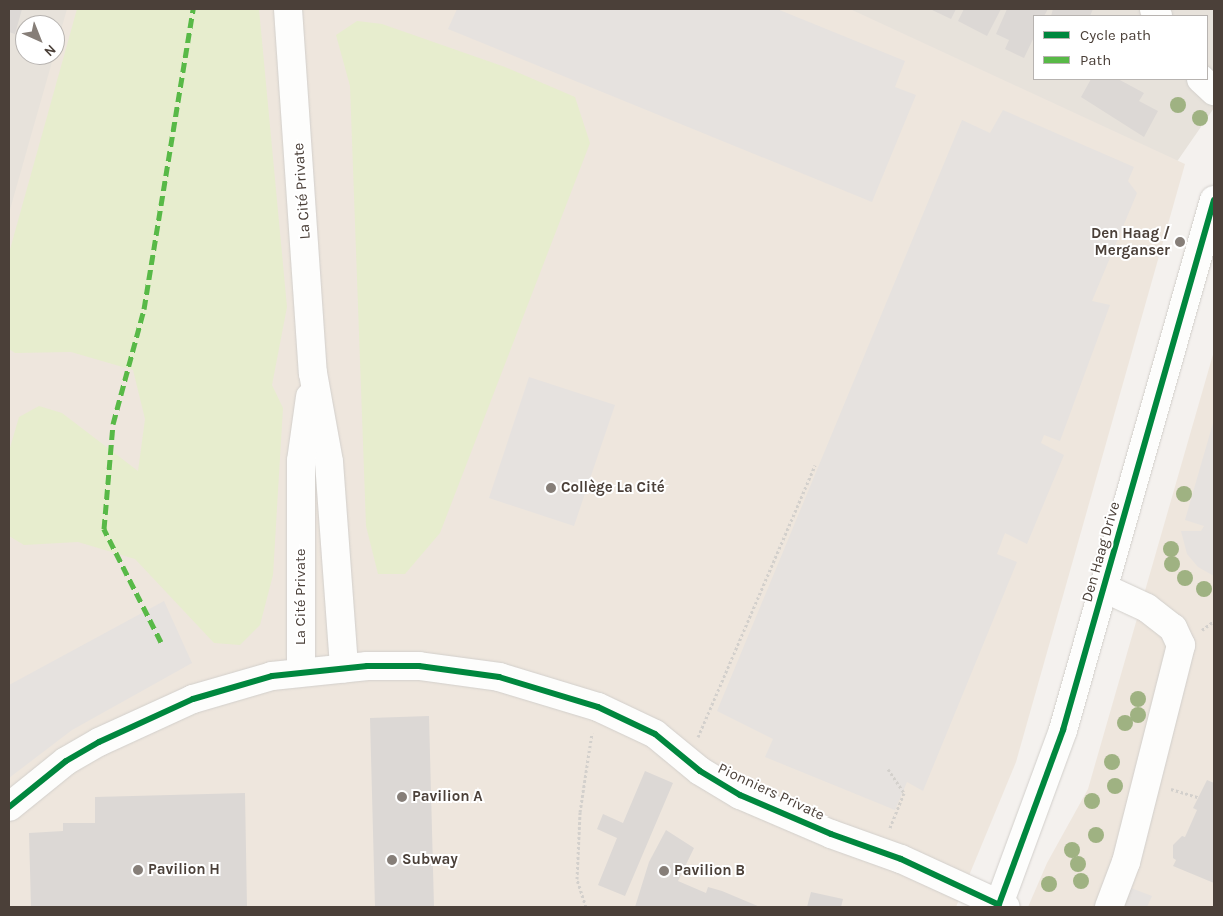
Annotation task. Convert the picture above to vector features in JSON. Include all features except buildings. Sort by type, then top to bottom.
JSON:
[{"type":"street","name":"La Cité Private","points":[[288,9],[313,373],[329,462],[344,668]]},
{"type":"street","points":[[1202,80],[1214,91]]},
{"type":"street","name":"Den Haag Drive","points":[[1001,906],[1056,752],[1214,200]]},
{"type":"street","name":"La Cité Private","points":[[301,672],[301,461],[313,373]]},
{"type":"street","points":[[1104,588],[1147,608],[1173,628],[1181,645],[1126,862],[1110,907]]},
{"type":"street","name":"Pionniers Private","points":[[9,807],[66,762],[138,722],[225,688],[301,672],[344,668],[419,666],[475,672],[577,700],[655,734],[700,771],[740,795],[912,864],[1001,906]]},
{"type":"path","points":[[698,738],[815,466]]},
{"type":"path","points":[[586,907],[576,879],[580,812],[592,729]]},
{"type":"path","points":[[887,834],[904,792],[888,769]]},
{"type":"shaded area","points":[[9,9],[70,9],[65,27],[65,15],[15,15],[15,65],[54,65],[9,225]]},
{"type":"shaded area","name":"Collège La Cité","points":[[67,9],[850,9],[1185,164],[1016,762],[956,907],[9,907],[9,213],[51,65],[65,65],[65,16]]},
{"type":"shaded area","points":[[457,9],[777,9],[905,61],[895,87],[916,95],[872,202],[448,29]]},
{"type":"shaded area","points":[[848,9],[1214,9],[1214,108],[1176,163]]},
{"type":"shaded area","points":[[1003,110],[1134,167],[1128,181],[1137,193],[1092,301],[1110,305],[1060,441],[1044,435],[1041,443],[1064,455],[1027,544],[1005,533],[997,554],[1017,562],[923,791],[907,782],[895,810],[765,757],[773,739],[717,711],[962,120],[990,133]]},
{"type":"shaded area","points":[[1214,351],[1214,907],[1028,907],[1047,863],[1088,789]]},
{"type":"shaded area","points":[[529,377],[615,405],[574,526],[489,498]]},
{"type":"shaded area","points":[[1213,423],[1214,576],[1198,567],[1187,554],[1181,531],[1201,531],[1204,526],[1185,520]]},
{"type":"shaded area","points":[[164,601],[192,663],[72,730],[9,778],[9,685]]},
{"type":"shaded area","points":[[1131,888],[1152,896],[1147,907],[1124,907]]},
{"type":"green space","points":[[77,9],[259,9],[287,307],[272,385],[283,408],[273,575],[260,625],[240,645],[214,643],[135,559],[78,542],[24,545],[9,536],[9,451],[19,417],[39,406],[62,413],[138,471],[145,419],[133,370],[71,352],[15,353],[9,349],[9,253],[61,65],[65,65],[65,52]]},
{"type":"green space","points":[[357,21],[382,24],[505,67],[575,97],[590,143],[440,533],[405,574],[378,574],[366,526],[350,86],[336,35]]},
{"type":"marked path","points":[[161,642],[104,529],[113,424],[144,309],[193,9]]},
{"type":"cycle path","points":[[998,907],[1063,730],[1214,200]]},
{"type":"cycle path","points":[[9,807],[66,761],[99,742],[193,699],[272,676],[367,666],[419,666],[499,677],[598,707],[655,734],[700,771],[740,795],[831,834],[901,859],[999,905]]},
{"type":"place","name":"Den Haag / Merganser","points":[[1180,242]]},
{"type":"place","name":"Collège La Cité","points":[[551,488]]},
{"type":"place","name":"Pavilion A","points":[[402,797]]},
{"type":"place","name":"Subway","points":[[392,860]]},
{"type":"place","name":"Pavilion H","points":[[138,870]]},
{"type":"place","name":"Pavilion B","points":[[664,871]]}]
